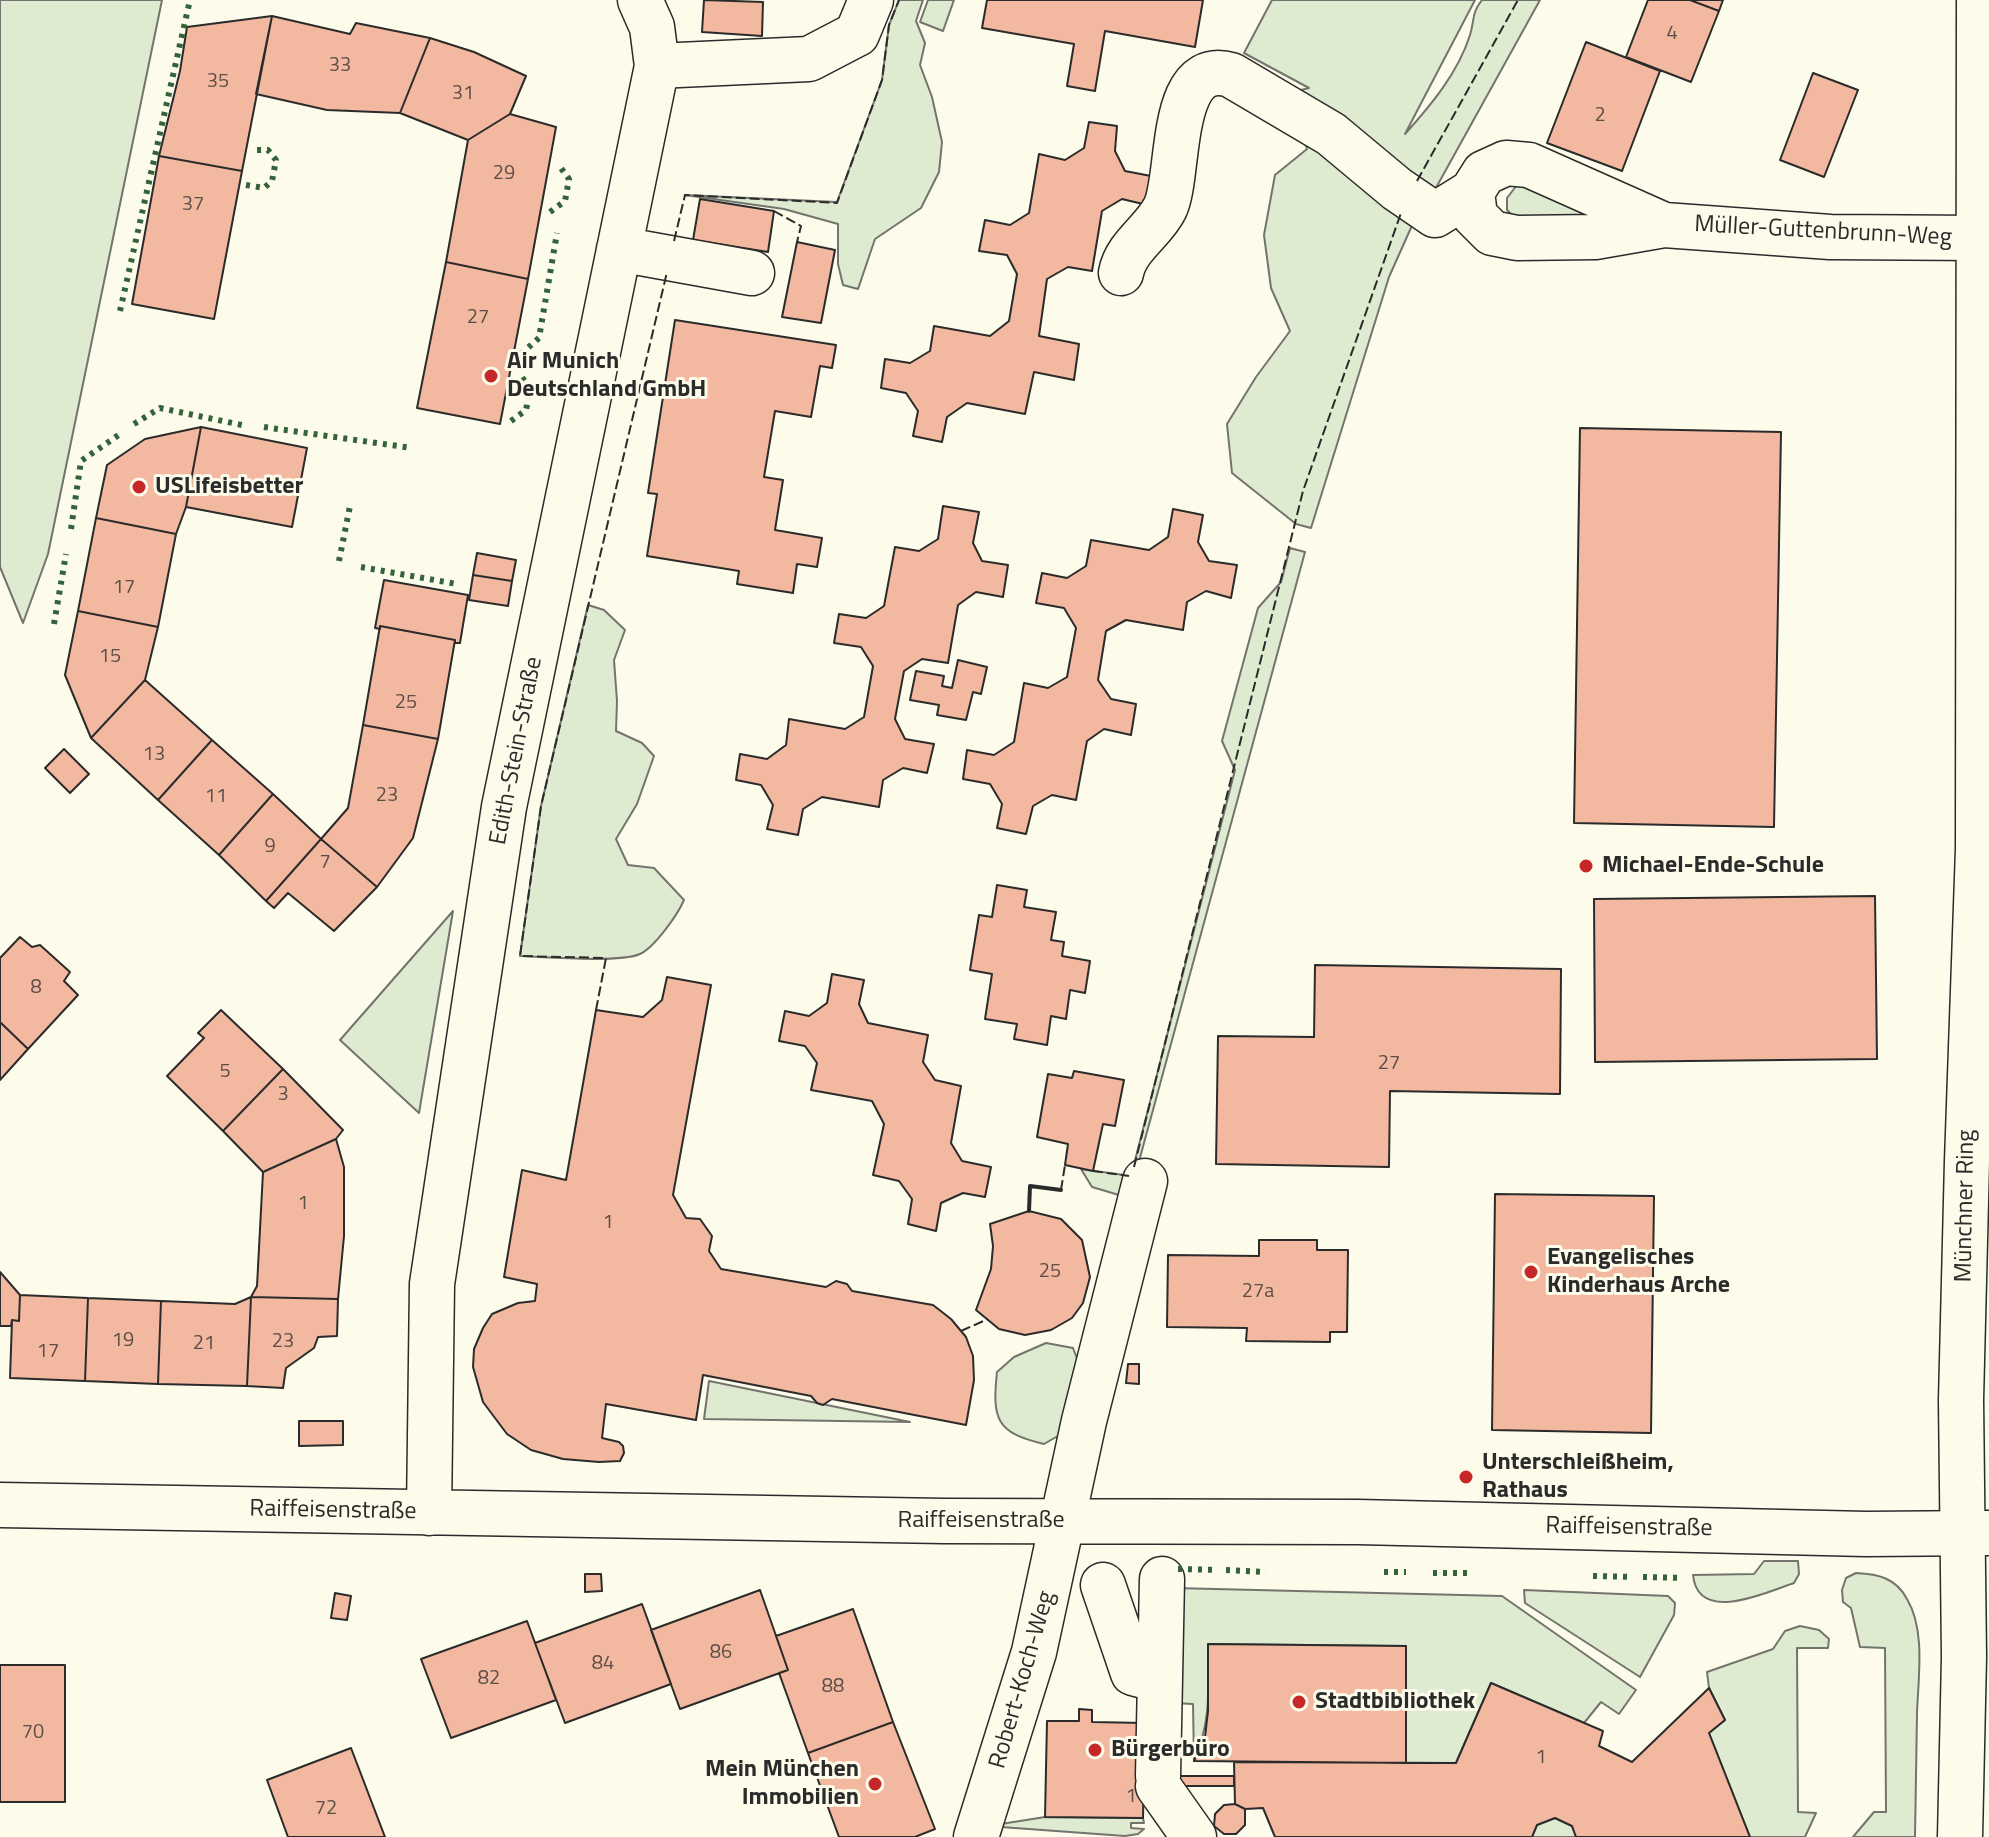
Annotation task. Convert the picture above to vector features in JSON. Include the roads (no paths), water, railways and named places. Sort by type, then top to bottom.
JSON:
[{"type":"street","name":"Edith-Stein-Straße","points":[[429,1513],[432,1284],[504,807],[657,66],[652,27],[640,0]]},
{"type":"street","points":[[657,66],[809,59],[857,34],[871,0]]},
{"type":"street","name":"Münchner Ring","points":[[1960,1837],[1964,1657],[1976,1534],[1961,1443],[1965,1225],[1984,849],[1979,0]]},
{"type":"street","points":[[1121,273],[1128,254],[1165,210],[1181,116],[1189,93],[1203,78],[1216,73],[1231,75],[1331,134],[1397,189],[1435,215],[1472,192]]},
{"type":"street","name":"Müller-Guttenbrunn-Weg","points":[[1664,225],[1529,165],[1506,163],[1484,173],[1472,192],[1475,216],[1492,233],[1517,238],[1595,237],[1664,225],[1830,237],[1981,238]]},
{"type":"street","points":[[619,249],[752,273]]},
{"type":"street","name":"Robert-Koch-Weg","points":[[984,1836],[1034,1652],[1084,1421],[1145,1181]]},
{"type":"street","name":"Raiffeisenstraße","points":[[0,1505],[429,1513],[1068,1502],[1358,1522],[1976,1534]]},
{"type":"street","points":[[1162,1579],[1158,1781],[1194,1837]]},
{"type":"street","points":[[1103,1585],[1133,1673],[1159,1680]]},
{"type":"place","name":"Air Munich Deutschland GmbH","points":[[491,376]]},
{"type":"place","name":"USLifeisbetter","points":[[139,487]]},
{"type":"place","name":"Michael-Ende-Schule","points":[[1586,866]]},
{"type":"place","name":"Evangelisches Kinderhaus Arche","points":[[1531,1272]]},
{"type":"place","name":"Unterschleißheim, Rathaus","points":[[1466,1477]]},
{"type":"place","name":"Stadtbibliothek","points":[[1299,1702]]},
{"type":"place","name":"Bürgerbüro","points":[[1095,1750]]},
{"type":"place","name":"Mein München Immobilien","points":[[875,1784]]}]
